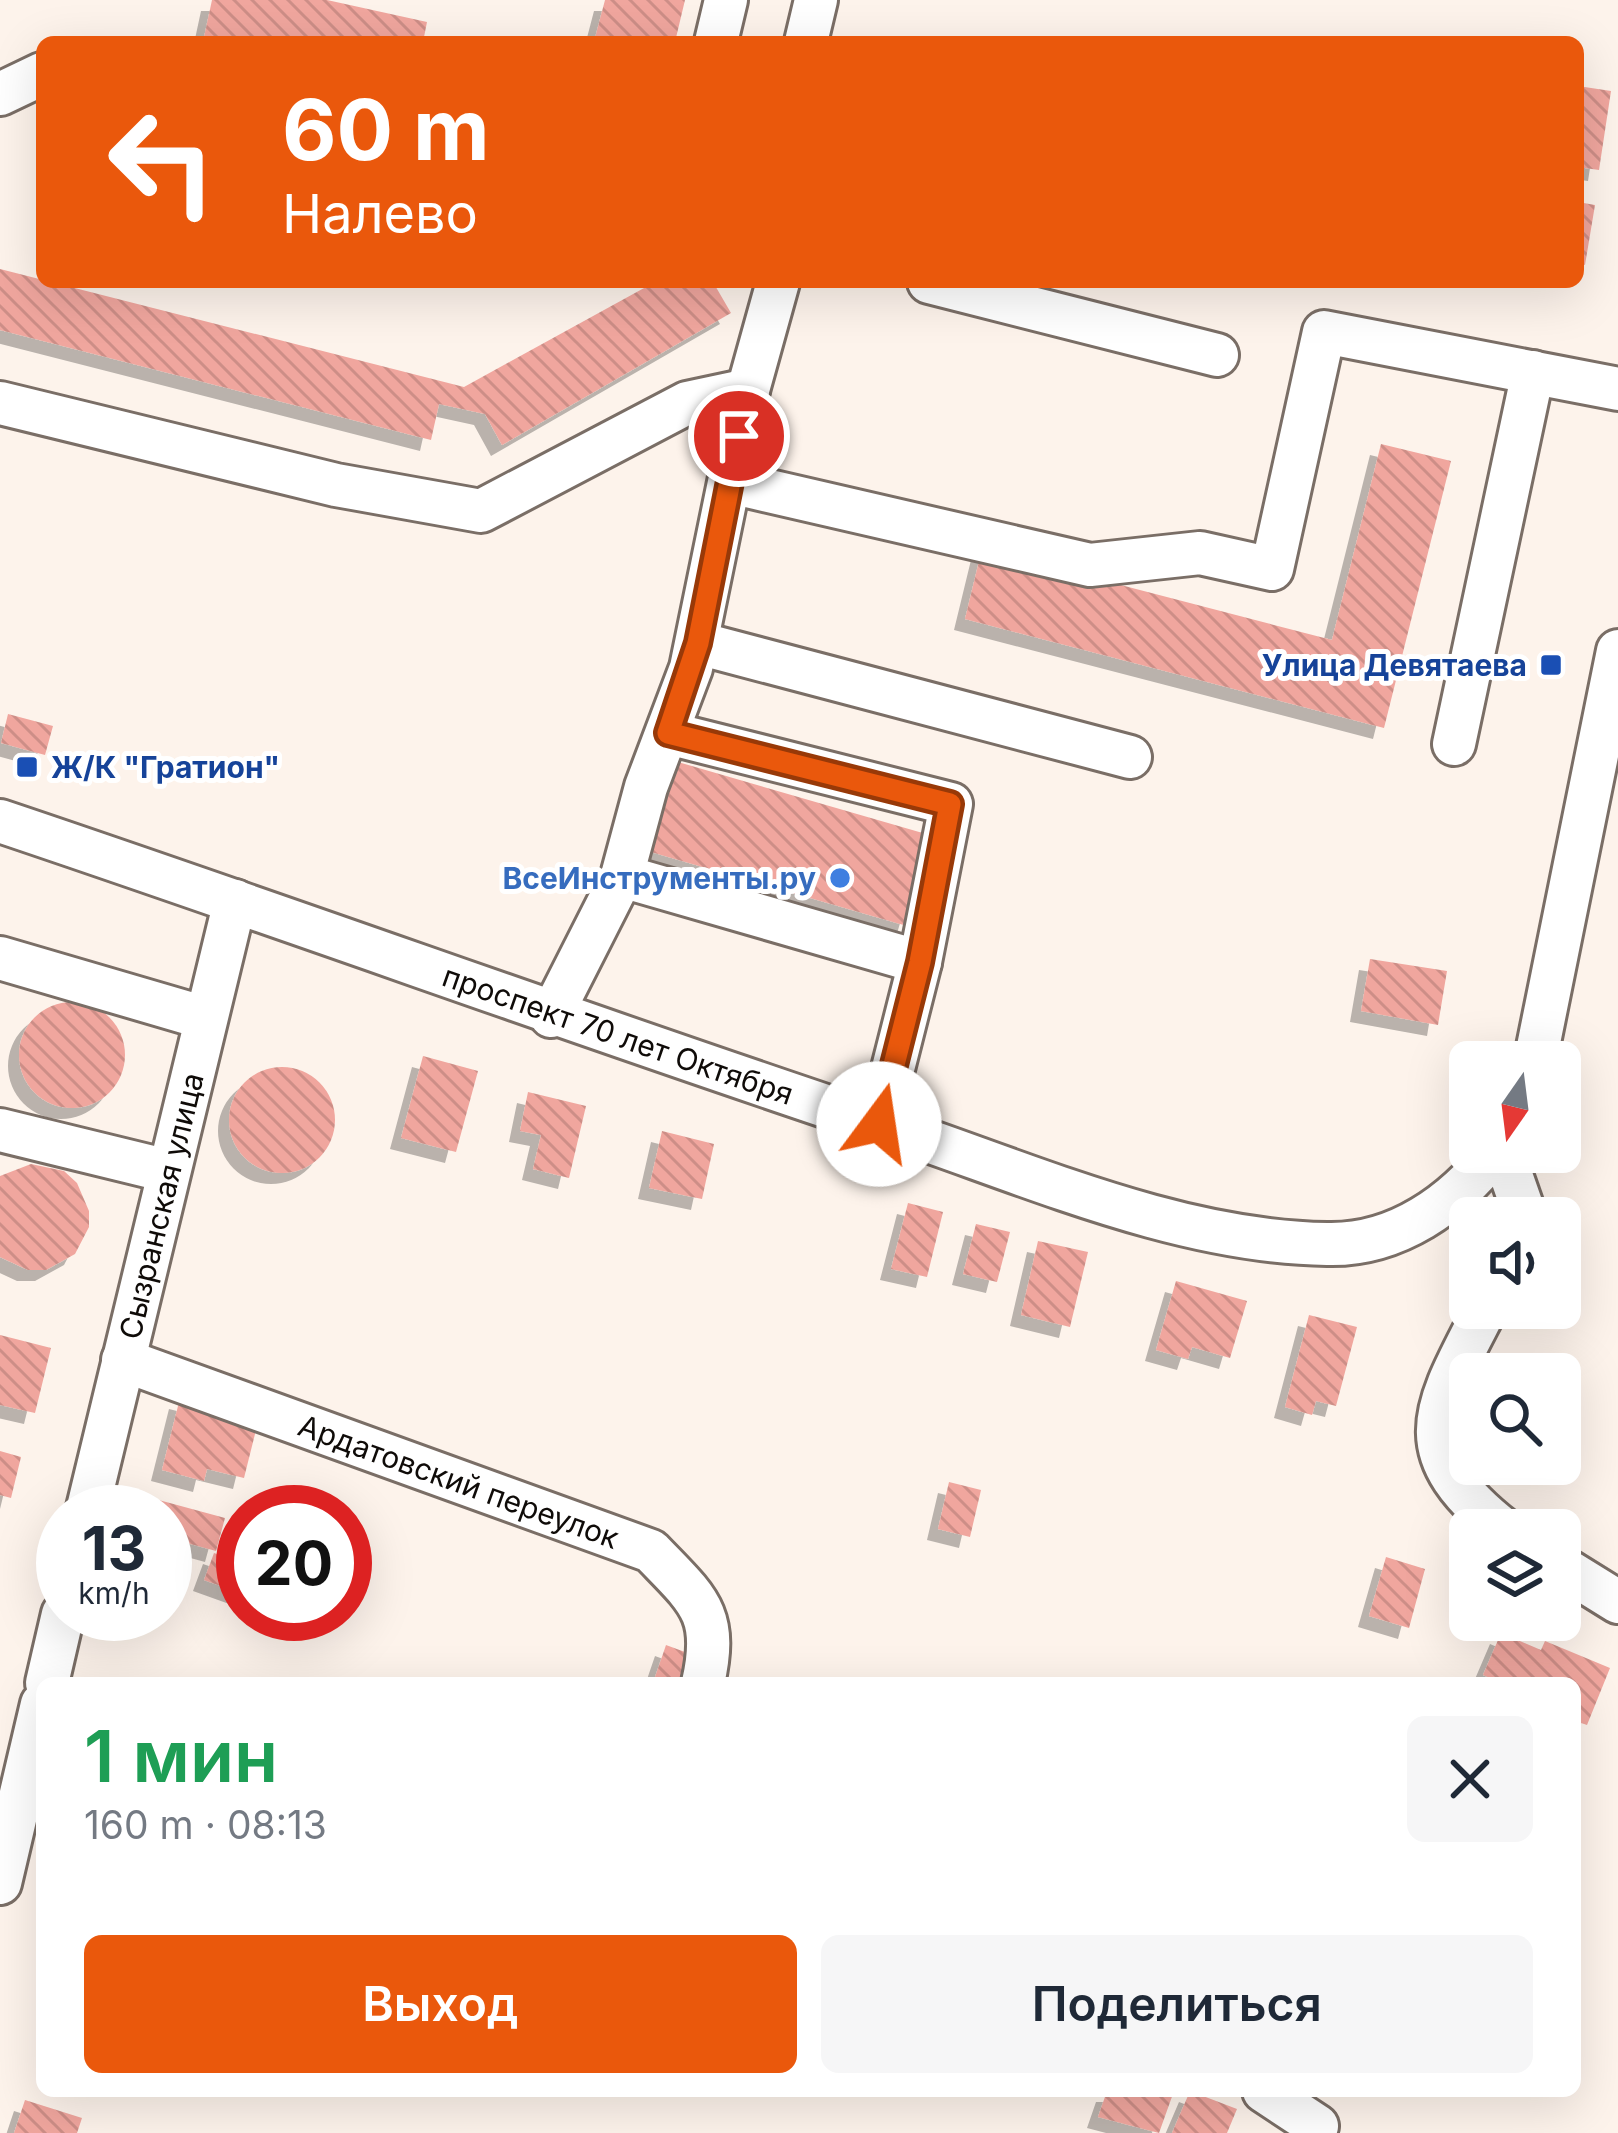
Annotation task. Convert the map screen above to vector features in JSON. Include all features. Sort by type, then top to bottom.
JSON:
[{"type":"street","points":[[717,36],[726,0]]},
{"type":"street","points":[[807,36],[816,0]]},
{"type":"street","points":[[0,94],[36,77]]},
{"type":"street","points":[[551,1016],[622,876],[698,643],[748,390],[776,288]]},
{"type":"street","points":[[952,288],[1217,355]]},
{"type":"street","points":[[730,482],[1090,565],[1200,553],[1272,569],[1324,332],[1618,389]]},
{"type":"street","points":[[1454,744],[1533,372]]},
{"type":"street","points":[[0,403],[336,485],[481,511],[687,403],[748,390]]},
{"type":"street","points":[[698,643],[1130,757]]},
{"type":"street","points":[[1539,1041],[1618,651]]},
{"type":"street","points":[[668,733],[950,804],[920,962],[879,1124]]},
{"type":"street","name":"проспект 70 лет Октября","points":[[0,820],[551,1016],[1140,1209],[1238,1235],[1332,1245],[1409,1227],[1463,1192],[1480,1173]]},
{"type":"street","points":[[622,876],[920,962]]},
{"type":"street","name":"Сызранская улица","points":[[93,1485],[235,901]]},
{"type":"street","points":[[0,958],[205,1018]]},
{"type":"street","points":[[0,1130],[169,1172]]},
{"type":"street","points":[[1475,1329],[1443,1391],[1437,1456],[1462,1497],[1477,1509]]},
{"type":"street","name":"Ардатовский переулок","points":[[123,1360],[650,1551],[691,1592],[713,1639],[705,1677]]},
{"type":"street","points":[[1581,1580],[1618,1602]]},
{"type":"street","points":[[48,1677],[57,1641]]},
{"type":"street","points":[[0,1883],[36,1730]]},
{"type":"street","points":[[1273,2097],[1317,2126]]},
{"type":"building","points":[[212,0],[327,0],[427,22],[424,36],[204,36]]},
{"type":"building","points":[[605,0],[685,0],[676,36],[596,36]]},
{"type":"building","points":[[1584,87],[1611,91],[1599,170],[1584,168]]},
{"type":"building","points":[[1584,203],[1595,205],[1584,265]]},
{"type":"building","points":[[0,269],[36,278],[36,288],[75,288],[464,387],[644,288],[716,288],[731,313],[502,445],[485,414],[439,404],[431,440],[0,330]]},
{"type":"building","points":[[1381,444],[1451,461],[1384,728],[965,619],[982,549],[1332,640]]},
{"type":"building","points":[[8,714],[53,726],[45,755],[1,743]]},
{"type":"building","points":[[678,762],[933,836],[907,926],[651,852]]},
{"type":"building","points":[[1370,959],[1447,971],[1438,1025],[1361,1011]]},
{"type":"building","points":[[72,1002],[92,1006],[109,1018],[121,1035],[125,1055],[121,1075],[109,1092],[92,1104],[72,1108],[52,1104],[35,1092],[23,1075],[19,1055],[23,1035],[35,1018],[52,1006]]},
{"type":"building","points":[[423,1056],[478,1071],[456,1152],[401,1138]]},
{"type":"building","points":[[282,1067],[302,1071],[320,1082],[331,1100],[335,1120],[331,1140],[320,1158],[302,1169],[282,1173],[262,1169],[244,1158],[233,1140],[229,1120],[233,1100],[244,1082],[262,1071]]},
{"type":"building","points":[[528,1092],[586,1106],[569,1178],[533,1169],[541,1135],[520,1131]]},
{"type":"building","points":[[662,1131],[714,1144],[702,1199],[649,1188]]},
{"type":"building","points":[[31,1164],[64,1171],[77,1183],[89,1211],[89,1227],[75,1254],[46,1270],[28,1270],[0,1257],[0,1176]]},
{"type":"building","points":[[908,1203],[943,1212],[927,1277],[891,1269]]},
{"type":"building","points":[[976,1224],[1010,1232],[997,1282],[963,1274]]},
{"type":"building","points":[[1038,1241],[1088,1252],[1070,1327],[1021,1315]]},
{"type":"building","points":[[1176,1281],[1247,1301],[1230,1358],[1192,1347],[1188,1359],[1156,1350]]},
{"type":"building","points":[[1309,1315],[1357,1327],[1336,1406],[1316,1401],[1312,1415],[1285,1407]]},
{"type":"building","points":[[0,1335],[51,1348],[35,1413],[0,1405]]},
{"type":"building","points":[[180,1398],[259,1418],[244,1478],[207,1469],[204,1481],[162,1470]]},
{"type":"building","points":[[0,1451],[21,1457],[11,1498],[0,1495]]},
{"type":"building","points":[[949,1482],[981,1490],[970,1537],[938,1529]]},
{"type":"building","points":[[192,1509],[216,1516],[216,1551],[192,1544]]},
{"type":"building","points":[[214,1553],[216,1554],[216,1584],[204,1580]]},
{"type":"building","points":[[1386,1557],[1425,1569],[1409,1628],[1369,1616]]},
{"type":"building","points":[[1498,1641],[1520,1641],[1541,1650],[1545,1641],[1610,1668],[1587,1725],[1581,1723],[1581,1677],[1483,1675]]},
{"type":"building","points":[[666,1645],[693,1655],[686,1677],[655,1677]]},
{"type":"building","points":[[1105,2097],[1172,2097],[1159,2133],[1098,2117]]},
{"type":"building","points":[[1187,2097],[1206,2097],[1237,2109],[1227,2133],[1172,2133]]},
{"type":"building","points":[[25,2100],[82,2118],[77,2133],[14,2133]]},
{"type":"place","name":"Улица Девятаева","points":[[1551,665]]},
{"type":"place","name":"Ж/К \"Гратион\"","points":[[27,767]]},
{"type":"place","name":"ВсеИнструменты.ру","points":[[840,878]]},
{"type":"route","points":[[739,436],[698,643],[668,733],[950,804],[920,962],[879,1124]]}]
